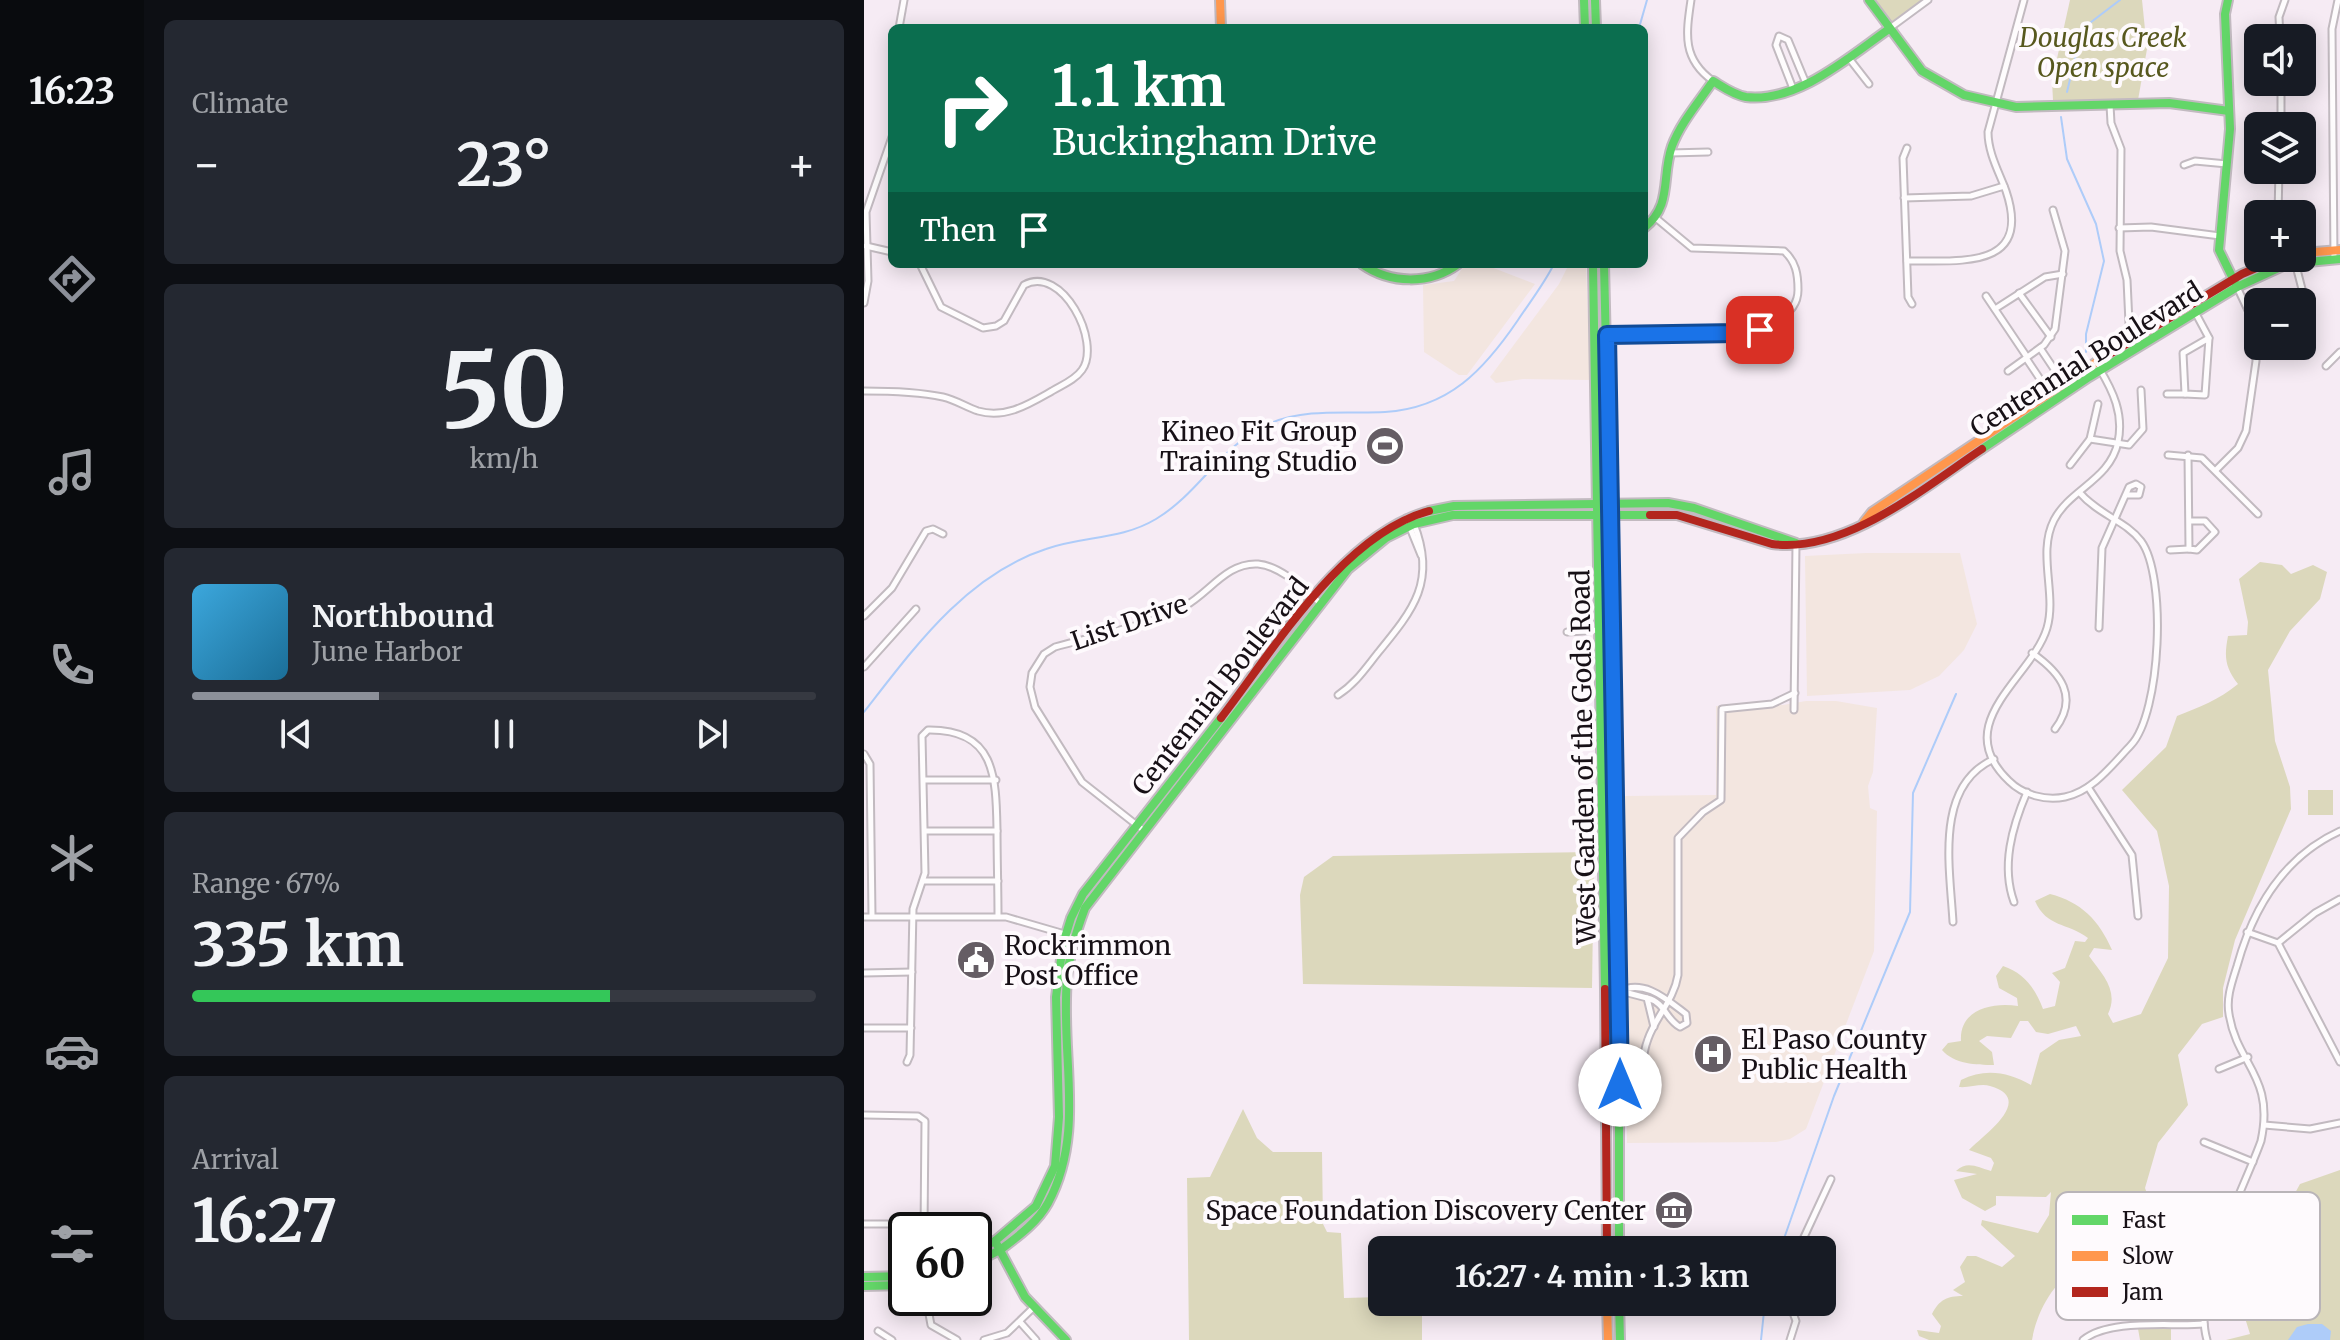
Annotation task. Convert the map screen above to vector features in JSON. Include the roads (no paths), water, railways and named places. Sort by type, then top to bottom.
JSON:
[{"type":"main road","points":[[1220,0],[1221,24]]},
{"type":"main road","points":[[1584,0],[1585,24]]},
{"type":"main road","points":[[1595,0],[1596,24]]},
{"type":"main road","points":[[1869,0],[1908,56],[1931,78],[1955,92],[1996,104],[2050,107],[2169,103],[2229,111]]},
{"type":"main road","points":[[2228,0],[2225,14],[2229,111],[2219,254],[2234,284]]},
{"type":"main road","points":[[1648,225],[1657,219],[1668,195],[1670,153],[1679,132],[1713,81],[1735,94],[1750,97],[1792,86],[1848,57],[1889,29]]},
{"type":"main road","points":[[2316,254],[2337,255]]},
{"type":"main road","name":"Centennial Boulevard","points":[[2316,258],[2337,255]]},
{"type":"main road","points":[[1367,268],[1375,275],[1390,278],[1436,276],[1451,268]]},
{"type":"main road","name":"West Garden of the Gods Road","points":[[1593,268],[1603,711],[1607,1236]]},
{"type":"main road","name":"West Garden of the Gods Road","points":[[1604,268],[1619,991],[1619,1236]]},
{"type":"main road","name":"Centennial Boulevard","points":[[1410,521],[1453,515],[1677,515],[1763,542],[1786,546],[1831,537],[1876,519],[2066,393],[2089,377],[2096,366],[2137,338],[2255,272]]},
{"type":"main road","name":"Centennial Boulevard","points":[[1864,522],[1872,512],[2065,382],[2195,312],[2234,284],[2267,272]]},
{"type":"main road","name":"Centennial Boulevard","points":[[992,1249],[1028,1228],[1043,1211],[1057,1186],[1065,1159],[1068,1127],[1068,935],[1140,827],[1251,680],[1317,601],[1360,557],[1410,521],[1454,506],[1687,506],[1796,543]]},
{"type":"main road","name":"Centennial Boulevard","points":[[1140,827],[1218,736],[1317,601]]},
{"type":"main road","points":[[1218,736],[1220,724],[1251,680]]},
{"type":"main road","points":[[1603,711],[1607,727],[1607,793],[1614,801]]},
{"type":"main road","points":[[997,1245],[1033,1308],[1066,1340]]},
{"type":"main road","name":"Centennial Boulevard","points":[[992,1247],[997,1245]]},
{"type":"main road","points":[[864,1277],[888,1276]]},
{"type":"main road","points":[[864,1286],[888,1285]]},
{"type":"main road","points":[[1607,1316],[1608,1340]]},
{"type":"main road","points":[[1619,1316],[1620,1340]]},
{"type":"street","points":[[900,24],[904,0]]},
{"type":"street","points":[[1691,0],[1687,50],[1698,69],[1713,81]]},
{"type":"street","points":[[1889,29],[1928,0]]},
{"type":"street","points":[[1907,261],[1976,259],[1995,254],[2005,244],[2009,232],[2008,200],[1988,140],[2023,1],[2015,0]]},
{"type":"street","points":[[2279,24],[2285,0]]},
{"type":"street","points":[[2337,255],[2332,22],[2338,0]]},
{"type":"street","points":[[1792,86],[1776,45],[1779,36],[1788,40],[1805,81]]},
{"type":"street","points":[[2013,41],[2021,43]]},
{"type":"street","points":[[2332,56],[2340,56]]},
{"type":"street","points":[[1848,57],[1869,84]]},
{"type":"street","points":[[2110,105],[2111,123],[2121,149],[2119,228],[2129,318],[2137,338]]},
{"type":"street","points":[[864,303],[868,281],[866,246],[869,199],[888,148]]},
{"type":"street","points":[[1907,148],[1903,158],[1904,198],[1908,297],[1912,304]]},
{"type":"street","points":[[1670,153],[1708,152]]},
{"type":"street","points":[[2184,165],[2195,161],[2227,164]]},
{"type":"street","points":[[1904,198],[1971,196],[2004,186]]},
{"type":"street","points":[[2008,371],[2051,337],[2063,274],[2064,238],[2053,210]]},
{"type":"street","points":[[1596,336],[1753,332],[1786,315],[1797,300],[1796,268],[1784,251],[1692,248],[1657,219]]},
{"type":"street","points":[[2119,228],[2145,227],[2220,236]]},
{"type":"street","points":[[866,246],[888,251]]},
{"type":"street","points":[[864,391],[941,397],[980,412],[998,413],[1025,406],[1082,370],[1088,355],[1087,339],[1063,294],[1052,283],[1038,280],[1024,285],[1004,321],[983,328],[941,307],[922,268]]},
{"type":"street","points":[[1995,309],[2051,274],[2063,274]]},
{"type":"street","points":[[2216,470],[2238,448],[2246,431],[2256,361],[2254,323],[2234,284]]},
{"type":"street","points":[[2019,293],[2051,337]]},
{"type":"street","points":[[1986,296],[2042,382]]},
{"type":"street","points":[[2167,394],[2205,395],[2209,338],[2195,312]]},
{"type":"street","points":[[2185,394],[2183,353],[2209,338]]},
{"type":"street","points":[[2040,348],[2056,372]]},
{"type":"street","points":[[2326,366],[2340,352]]},
{"type":"street","points":[[2080,493],[2096,510],[2133,532],[2148,553],[2157,652],[2144,727],[2088,787],[2055,798],[2027,792],[2008,780],[1994,759],[1989,735],[1992,713],[2048,623],[2050,529],[2058,513],[2103,472],[2118,445],[2120,419],[2117,402],[2096,366]]},
{"type":"street","points":[[2090,439],[2127,446],[2143,429],[2141,390]]},
{"type":"street","points":[[2070,465],[2090,439],[2098,404]]},
{"type":"street","points":[[2168,455],[2202,458],[2258,514]]},
{"type":"street","points":[[2188,455],[2189,549]]},
{"type":"street","points":[[2099,628],[2101,554],[2126,495]]},
{"type":"street","points":[[1338,695],[1355,682],[1413,608],[1421,586],[1422,555],[1410,521]]},
{"type":"street","points":[[2170,550],[2197,550],[2215,532],[2205,521],[2189,521]]},
{"type":"street","points":[[864,616],[892,588],[926,531],[933,529],[943,534]]},
{"type":"street","points":[[1794,710],[1796,543]]},
{"type":"street","name":"List Drive","points":[[1140,827],[1082,782],[1035,707],[1030,680],[1039,659],[1055,647],[1182,608],[1228,573],[1243,566],[1271,567],[1317,601]]},
{"type":"street","points":[[864,667],[916,609]]},
{"type":"street","points":[[1567,632],[1601,630]]},
{"type":"street","points":[[2032,653],[2052,668],[2064,684],[2067,705],[2055,729]]},
{"type":"street","points":[[1644,1103],[1643,1058],[1654,1027],[1669,1002],[1679,970],[1678,838],[1713,802],[1721,800],[1722,709],[1772,704],[1795,693]]},
{"type":"street","points":[[907,1062],[911,1028],[914,903],[923,881],[922,736],[928,730],[948,730],[965,735],[975,744],[996,780],[998,916]]},
{"type":"street","points":[[864,754],[870,764],[867,793],[872,916]]},
{"type":"street","points":[[1953,922],[1950,861],[1955,799],[1967,776],[1994,759]]},
{"type":"street","points":[[924,780],[996,780]]},
{"type":"street","points":[[2088,787],[2132,855],[2138,916]]},
{"type":"street","points":[[2014,902],[2008,880],[2011,837],[2027,792]]},
{"type":"street","points":[[925,831],[997,831]]},
{"type":"street","points":[[2242,1192],[2264,1125],[2262,1092],[2233,1029],[2228,1005],[2247,932],[2264,898],[2282,874],[2304,852],[2340,831]]},
{"type":"street","points":[[923,881],[998,881]]},
{"type":"street","points":[[2278,943],[2315,913],[2340,899]]},
{"type":"street","points":[[864,917],[998,916],[1068,935]]},
{"type":"street","points":[[2247,932],[2278,943],[2340,1062]]},
{"type":"street","points":[[864,973],[912,972]]},
{"type":"street","points":[[1629,987],[1644,988],[1686,1014],[1685,1025],[1680,1027],[1672,1023],[1665,1009],[1647,998],[1619,991],[1629,987]]},
{"type":"street","points":[[1647,998],[1654,1027]]},
{"type":"street","points":[[864,1028],[911,1028]]},
{"type":"street","points":[[2219,1069],[2248,1057]]},
{"type":"street","points":[[864,1115],[918,1116],[925,1126],[924,1212]]},
{"type":"street","points":[[2264,1125],[2310,1129],[2340,1123]]},
{"type":"street","points":[[2204,1142],[2253,1162]]},
{"type":"street","points":[[1805,1236],[1831,1179]]},
{"type":"street","points":[[864,1224],[888,1225]]},
{"type":"street","points":[[984,1340],[1007,1333],[1033,1308]]},
{"type":"street","points":[[929,1316],[931,1325],[957,1340]]},
{"type":"street","points":[[1790,1340],[1796,1321],[1794,1316]]},
{"type":"street","points":[[2204,1320],[2207,1340]]},
{"type":"street","points":[[1020,1322],[1036,1340]]},
{"type":"street","points":[[2083,1340],[2105,1330],[2158,1323],[2204,1324]]},
{"type":"street","points":[[878,1331],[892,1340]]},
{"type":"water","points":[[2322,1324],[2331,1331],[2330,1340],[2288,1340],[2297,1327]]},
{"type":"waterway","points":[[1640,24],[1647,0]]},
{"type":"waterway","points":[[2067,92],[2082,29],[2120,0]]},
{"type":"waterway","points":[[2061,117],[2067,159],[2096,224],[2104,261],[2086,334],[2086,352]]},
{"type":"waterway","points":[[864,712],[944,616],[991,576],[1017,561],[1060,545],[1129,531],[1156,519],[1186,496],[1238,443],[1271,423],[1313,413],[1408,409],[1446,394],[1463,383],[1492,355],[1552,268]]},
{"type":"waterway","points":[[1785,1236],[1834,1096],[1910,912],[1913,793],[1956,694]]},
{"type":"waterway","points":[[1761,1340],[1764,1316]]},
{"type":"place","name":"Kineo Fit Group Training Studio","points":[[1385,446]]},
{"type":"place","name":"Rockrimmon Post Office","points":[[976,960]]},
{"type":"place","name":"El Paso County Public Health","points":[[1713,1054]]},
{"type":"place","name":"Space Foundation Discovery Center","points":[[1674,1210]]},
{"type":"park label","name":"Douglas Creek Open space","points":[[2103,52]]}]
